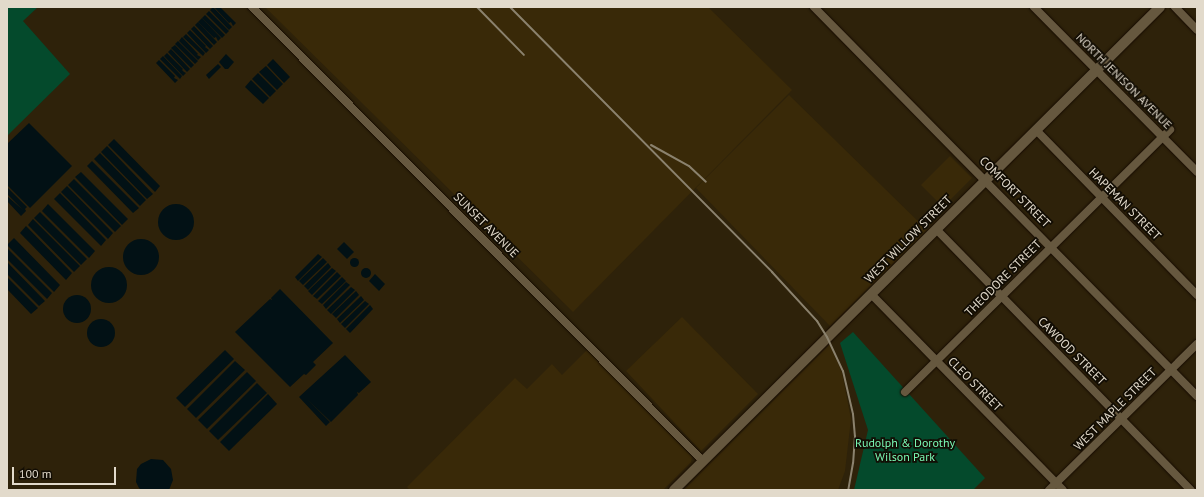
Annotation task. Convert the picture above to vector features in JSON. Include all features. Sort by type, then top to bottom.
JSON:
[{"type":"street","name":"SUNSET AVENUE","points":[[252,7],[703,461]]},
{"type":"street","name":"COMFORT STREET","points":[[814,7],[1197,396]]},
{"type":"street","name":"NORTH JENISON AVENUE","points":[[1034,7],[1197,172]]},
{"type":"street","name":"WEST WILLOW STREET","points":[[674,490],[1160,7]]},
{"type":"street","points":[[1174,7],[1197,30]]},
{"type":"street","name":"HAPEMAN STREET","points":[[1036,130],[1197,295]]},
{"type":"street","name":"THEODORE STREET","points":[[905,392],[1170,130]]},
{"type":"street","name":"CAWOOD STREET","points":[[936,230],[1191,490]]},
{"type":"street","name":"CLEO STREET","points":[[871,294],[1063,490]]},
{"type":"street","name":"WEST MAPLE STREET","points":[[1049,490],[1197,344]]},
{"type":"shaded area","points":[[213,7],[232,27],[229,30],[210,10]]},
{"type":"shaded area","points":[[214,7],[220,7],[236,23],[233,26],[231,22],[229,23]]},
{"type":"shaded area","points":[[265,7],[708,7],[792,90],[573,312]]},
{"type":"shaded area","points":[[209,11],[229,31],[226,34],[206,14]]},
{"type":"shaded area","points":[[205,15],[225,35],[222,38],[202,18]]},
{"type":"shaded area","points":[[202,18],[221,38],[218,41],[216,37],[214,38],[198,22]]},
{"type":"shaded area","points":[[198,22],[217,42],[214,45],[195,25]]},
{"type":"shaded area","points":[[194,26],[213,46],[210,49],[191,29]]},
{"type":"shaded area","points":[[190,30],[209,50],[206,53],[187,33]]},
{"type":"shaded area","points":[[186,34],[205,53],[203,56],[183,37]]},
{"type":"shaded area","points":[[182,37],[198,54],[197,55],[201,57],[198,60],[179,41]]},
{"type":"shaded area","points":[[178,41],[198,61],[195,64],[175,44]]},
{"type":"shaded area","points":[[175,45],[194,65],[191,68],[171,48]]},
{"type":"shaded area","points":[[171,49],[190,69],[187,72],[168,52]]},
{"type":"shaded area","points":[[167,53],[186,73],[183,76],[164,56]]},
{"type":"shaded area","points":[[226,54],[234,62],[228,69],[225,69],[219,62]]},
{"type":"shaded area","points":[[163,56],[182,76],[180,79],[160,59]]},
{"type":"shaded area","points":[[273,59],[290,77],[284,83],[267,65]]},
{"type":"shaded area","points":[[159,60],[175,76],[174,78],[178,80],[175,83],[156,63]]},
{"type":"shaded area","points":[[218,64],[221,67],[209,79],[206,75]]},
{"type":"shaded area","points":[[266,66],[283,84],[277,90],[259,72]]},
{"type":"shaded area","points":[[258,73],[276,91],[270,97],[252,79]]},
{"type":"shaded area","points":[[251,80],[269,98],[263,104],[245,87]]},
{"type":"shaded area","points":[[789,95],[927,230],[830,326],[696,188]]},
{"type":"shaded area","points":[[29,123],[72,166],[30,208],[7,185],[7,144]]},
{"type":"shaded area","points":[[114,139],[160,186],[155,192],[108,145]]},
{"type":"shaded area","points":[[107,146],[153,194],[147,199],[101,152]]},
{"type":"shaded area","points":[[100,153],[146,200],[140,206],[94,159]]},
{"type":"shaded area","points":[[950,156],[972,178],[943,207],[921,185]]},
{"type":"shaded area","points":[[92,161],[139,208],[133,213],[87,166]]},
{"type":"shaded area","points":[[81,172],[128,219],[122,225],[75,177]]},
{"type":"shaded area","points":[[74,179],[121,226],[115,232],[68,185]]},
{"type":"shaded area","points":[[67,186],[113,233],[108,239],[61,192]]},
{"type":"shaded area","points":[[7,187],[27,207],[25,209],[26,211],[21,216],[7,201],[7,196],[23,210],[7,194]]},
{"type":"shaded area","points":[[60,193],[106,240],[101,246],[54,199]]},
{"type":"shaded area","points":[[48,204],[95,251],[89,258],[42,211]]},
{"type":"shaded area","points":[[176,204],[186,207],[191,212],[194,222],[191,232],[186,237],[176,240],[166,237],[161,232],[158,222],[161,212],[166,207]]},
{"type":"shaded area","points":[[40,212],[87,259],[81,265],[34,218]]},
{"type":"shaded area","points":[[33,219],[80,266],[74,272],[28,225]]},
{"type":"shaded area","points":[[26,226],[72,273],[66,280],[20,233]]},
{"type":"shaded area","points":[[14,238],[60,285],[54,292],[7,245]]},
{"type":"shaded area","points":[[141,239],[151,242],[156,247],[159,257],[156,267],[151,272],[141,275],[131,272],[126,267],[123,257],[126,247],[131,242]]},
{"type":"shaded area","points":[[344,242],[354,252],[347,259],[337,249]]},
{"type":"shaded area","points":[[7,248],[52,293],[47,299],[7,259]]},
{"type":"shaded area","points":[[318,254],[322,257],[298,281],[295,277]]},
{"type":"shaded area","points":[[354,257],[359,262],[354,267],[349,262]]},
{"type":"shaded area","points":[[323,258],[327,262],[303,285],[299,281]]},
{"type":"shaded area","points":[[7,262],[45,301],[39,306],[7,274]]},
{"type":"shaded area","points":[[328,263],[331,267],[308,290],[304,286]]},
{"type":"shaded area","points":[[109,267],[119,270],[124,275],[127,285],[124,295],[119,300],[109,303],[99,300],[94,295],[91,285],[94,275],[99,270]]},
{"type":"shaded area","points":[[332,268],[336,271],[312,295],[308,291]]},
{"type":"shaded area","points":[[364,268],[368,268],[370,269],[370,277],[364,278],[361,275],[361,271]]},
{"type":"shaded area","points":[[337,272],[341,276],[317,299],[313,296]]},
{"type":"shaded area","points":[[375,274],[385,284],[379,291],[369,281]]},
{"type":"shaded area","points":[[7,277],[38,308],[31,314],[7,289]]},
{"type":"shaded area","points":[[342,277],[346,281],[322,304],[318,301]]},
{"type":"shaded area","points":[[346,282],[350,285],[326,309],[323,305]]},
{"type":"shaded area","points":[[351,287],[355,290],[331,314],[327,310]]},
{"type":"shaded area","points":[[280,289],[333,343],[313,362],[316,365],[290,387],[235,332],[270,299],[272,300],[271,298]]},
{"type":"shaded area","points":[[356,291],[359,295],[336,318],[332,314]]},
{"type":"shaded area","points":[[77,295],[87,299],[91,309],[87,319],[77,323],[67,319],[63,309],[67,299]]},
{"type":"shaded area","points":[[361,296],[364,300],[340,323],[337,319]]},
{"type":"shaded area","points":[[365,301],[369,304],[345,328],[341,324]]},
{"type":"shaded area","points":[[370,305],[373,309],[350,333],[346,329]]},
{"type":"shaded area","points":[[682,317],[758,394],[701,451],[626,371]]},
{"type":"shaded area","points":[[101,319],[111,323],[115,333],[111,343],[101,347],[91,343],[87,333],[91,323]]},
{"type":"shaded area","points":[[830,344],[842,373],[851,419],[845,471],[838,490],[684,490]]},
{"type":"shaded area","points":[[225,350],[234,359],[185,407],[176,398]]},
{"type":"shaded area","points":[[587,350],[692,457],[691,462],[663,490],[410,490],[407,487],[515,378],[527,389],[552,364],[562,375]]},
{"type":"shaded area","points":[[345,355],[371,382],[359,393],[357,392],[358,395],[331,422],[307,399],[330,422],[326,426],[299,397]]},
{"type":"shaded area","points":[[235,361],[245,370],[196,418],[187,409]]},
{"type":"shaded area","points":[[247,372],[256,381],[207,429],[198,420]]},
{"type":"shaded area","points":[[257,383],[267,393],[218,440],[209,431]]},
{"type":"shaded area","points":[[268,394],[277,404],[229,451],[220,442]]},
{"type":"shaded area","points":[[151,459],[163,460],[171,469],[173,480],[169,490],[141,490],[139,488],[136,482],[137,469],[141,464]]},
{"type":"green space","points":[[7,7],[38,7],[23,21],[70,74],[7,136]]},
{"type":"green space","name":"Rudolph & Dorothy Wilson Park","points":[[853,332],[985,478],[973,490],[854,490],[868,430],[840,343]]},
{"type":"railway","points":[[477,7],[524,55]]},
{"type":"railway","points":[[510,7],[772,272],[817,321],[827,337],[843,371],[853,414],[855,436],[853,463],[848,490]]},
{"type":"railway","points":[[651,145],[689,166],[706,182]]}]
